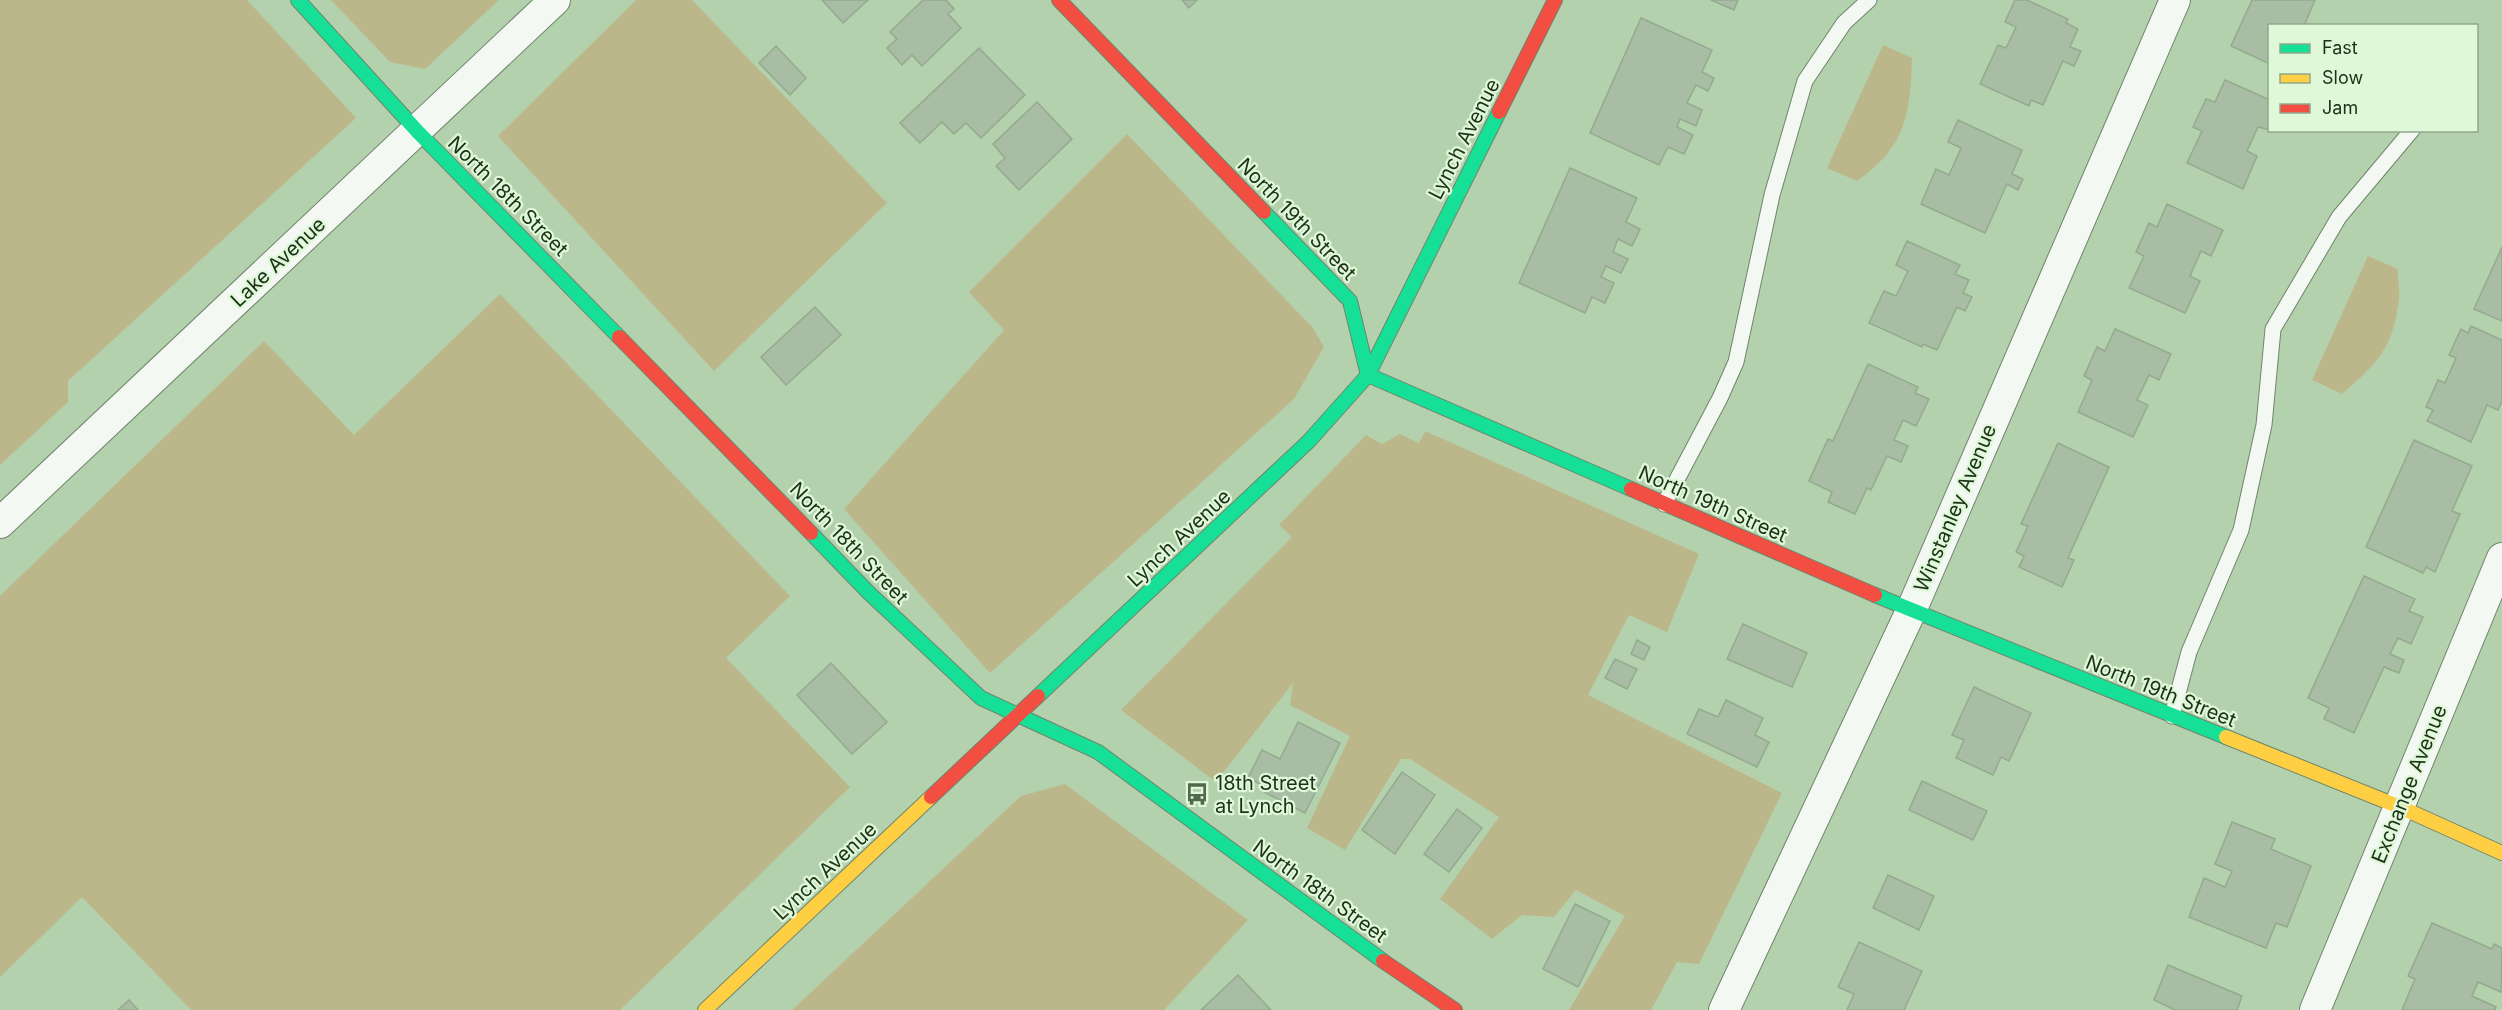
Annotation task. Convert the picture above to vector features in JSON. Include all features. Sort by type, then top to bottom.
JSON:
[{"type":"street","name":"North 18th Street","points":[[298,0],[417,131],[927,650],[981,698],[1098,752],[1332,926],[1455,1010]]},
{"type":"street","name":"Lake Avenue","points":[[0,523],[555,0]]},
{"type":"street","name":"North 19th Street","points":[[1059,0],[1350,301],[1368,375],[1911,611],[2400,807],[2502,853]]},
{"type":"street","name":"Lynch Avenue","points":[[705,1010],[1309,441],[1368,375],[1555,0]]},
{"type":"street","name":"Winstanley Avenue","points":[[1724,1010],[1911,611],[2175,0]]},
{"type":"street","name":"Exchange Avenue","points":[[2315,1010],[2502,558]]},
{"type":"lane","points":[[1664,504],[1720,398],[1736,362],[1772,195],[1805,81],[1844,23],[1869,0]]},
{"type":"lane","points":[[2172,716],[2189,652],[2241,530],[2264,425],[2273,329],[2339,217],[2410,132]]},
{"type":"shaded area","points":[[0,0],[247,0],[356,118],[68,381],[68,402],[0,465]]},
{"type":"shaded area","points":[[331,0],[499,0],[425,69],[390,62]]},
{"type":"shaded area","points":[[636,0],[692,0],[887,203],[714,371],[498,136]]},
{"type":"shaded area","points":[[1883,45],[1912,58],[1907,113],[1895,142],[1886,155],[1857,181],[1827,168]]},
{"type":"shaded area","points":[[1127,134],[1313,328],[1324,347],[1294,399],[990,673],[844,509],[1004,330],[969,292]]},
{"type":"shaded area","points":[[2368,256],[2398,269],[2397,314],[2382,353],[2375,363],[2342,394],[2312,380]]},
{"type":"shaded area","points":[[500,294],[790,596],[726,658],[850,787],[620,1010],[191,1010],[82,897],[0,977],[0,596],[264,341],[354,435]]},
{"type":"shaded area","points":[[1425,431],[1699,554],[1667,632],[1629,615],[1588,695],[1782,793],[1699,964],[1677,962],[1651,1010],[1569,1010],[1625,916],[1576,890],[1554,917],[1522,915],[1492,939],[1440,899],[1499,817],[1410,759],[1401,759],[1345,850],[1307,828],[1350,736],[1290,705],[1293,683],[1216,782],[1121,710],[1292,537],[1279,525],[1366,435],[1382,444],[1400,434],[1419,443]]},
{"type":"shaded area","points":[[1065,784],[1248,920],[1164,1010],[792,1010],[1021,796]]},
{"type":"building","points":[[822,0],[868,0],[843,23]]},
{"type":"building","points":[[923,0],[946,0],[954,9],[948,14],[961,28],[922,66],[912,55],[902,65],[887,48],[897,39],[890,32]]},
{"type":"building","points":[[1182,0],[1197,0],[1189,8]]},
{"type":"building","points":[[1711,0],[1738,0],[1734,10]]},
{"type":"building","points":[[2015,0],[2027,0],[2068,19],[2066,23],[2078,29],[2070,47],[2081,51],[2074,66],[2063,61],[2043,105],[2031,100],[2029,106],[1980,84],[1998,45],[2006,48],[2016,27],[2005,22]]},
{"type":"building","points":[[2252,0],[2315,0],[2305,24],[2268,24],[2268,63],[2231,46]]},
{"type":"building","points":[[1641,18],[1712,50],[1702,72],[1714,78],[1708,91],[1696,85],[1687,103],[1702,110],[1696,126],[1680,119],[1677,127],[1693,135],[1684,154],[1668,147],[1659,165],[1590,133]]},
{"type":"building","points":[[776,46],[806,78],[790,95],[759,63]]},
{"type":"building","points":[[979,48],[1025,95],[981,138],[966,123],[954,134],[942,122],[920,143],[900,123]]},
{"type":"building","points":[[2225,80],[2268,99],[2268,130],[2258,127],[2247,151],[2257,156],[2243,189],[2187,163],[2202,131],[2193,127],[2206,99],[2215,102]]},
{"type":"building","points":[[1037,102],[1072,139],[1019,190],[996,166],[1005,158],[993,144]]},
{"type":"building","points":[[1958,120],[2022,150],[2012,174],[2023,179],[2018,190],[2007,184],[1985,233],[1921,204],[1936,169],[1949,175],[1961,148],[1948,142]]},
{"type":"building","points":[[1570,168],[1637,198],[1626,222],[1640,229],[1632,246],[1618,239],[1613,252],[1628,259],[1621,273],[1606,266],[1601,277],[1614,283],[1605,303],[1592,297],[1585,313],[1519,283]]},
{"type":"building","points":[[2167,204],[2223,230],[2211,256],[2201,251],[2190,276],[2200,281],[2185,313],[2129,288],[2144,256],[2136,252],[2149,223],[2157,227]]},
{"type":"building","points":[[1907,241],[1960,265],[1955,274],[1969,280],[1963,293],[1972,297],[1965,311],[1957,307],[1937,350],[1923,344],[1922,347],[1869,323],[1884,291],[1896,296],[1908,271],[1896,265]]},
{"type":"building","points":[[2502,247],[2502,321],[2474,309]]},
{"type":"building","points":[[815,307],[841,335],[786,385],[761,357]]},
{"type":"building","points":[[2471,326],[2502,340],[2502,401],[2498,410],[2487,405],[2471,442],[2427,421],[2433,410],[2426,407],[2438,380],[2445,383],[2456,358],[2449,355],[2461,329],[2468,333]]},
{"type":"building","points":[[2115,329],[2171,354],[2159,380],[2149,375],[2137,400],[2148,405],[2133,437],[2078,412],[2092,380],[2084,376],[2097,347],[2105,351]]},
{"type":"building","points":[[1868,364],[1918,387],[1915,393],[1929,399],[1916,426],[1903,420],[1894,440],[1908,446],[1901,462],[1887,456],[1871,490],[1867,488],[1855,514],[1828,502],[1832,492],[1809,481],[1828,439],[1833,441]]},
{"type":"building","points":[[2414,440],[2472,466],[2452,511],[2460,514],[2435,572],[2426,567],[2423,573],[2366,547]]},
{"type":"building","points":[[2058,443],[2109,467],[2068,558],[2074,560],[2062,587],[2019,567],[2024,556],[2016,552],[2028,526],[2021,524]]},
{"type":"building","points":[[2364,576],[2415,599],[2409,611],[2423,617],[2411,644],[2398,638],[2390,654],[2404,660],[2399,673],[2384,667],[2354,733],[2324,719],[2329,708],[2308,698]]},
{"type":"building","points":[[1743,624],[1807,653],[1792,687],[1727,659]]},
{"type":"building","points":[[1637,640],[1650,647],[1644,660],[1631,654]]},
{"type":"building","points":[[1615,659],[1637,669],[1627,689],[1605,678]]},
{"type":"building","points":[[831,663],[887,722],[852,754],[797,695]]},
{"type":"building","points":[[1974,687],[2031,713],[2009,761],[2001,757],[1993,775],[1956,758],[1964,740],[1952,735]]},
{"type":"building","points":[[1726,700],[1763,718],[1755,735],[1769,742],[1757,767],[1687,734],[1699,709],[1718,717]]},
{"type":"building","points":[[1298,722],[1340,743],[1305,813],[1264,792],[1266,787],[1248,778],[1262,750],[1280,759]]},
{"type":"building","points":[[1402,772],[1435,795],[1395,854],[1362,830]]},
{"type":"building","points":[[1922,781],[1987,811],[1973,840],[1909,810]]},
{"type":"building","points":[[1457,809],[1482,828],[1449,872],[1424,854]]},
{"type":"building","points":[[2232,822],[2275,839],[2271,849],[2311,866],[2287,927],[2276,923],[2266,948],[2189,917],[2204,878],[2225,887],[2232,871],[2215,864]]},
{"type":"building","points":[[1888,875],[1934,896],[1919,930],[1873,908]]},
{"type":"building","points":[[1575,904],[1610,921],[1578,987],[1543,969]]},
{"type":"building","points":[[2432,923],[2492,949],[2494,944],[2502,948],[2501,992],[2478,982],[2472,996],[2496,1007],[2495,1010],[2402,1010],[2415,979],[2408,976]]},
{"type":"building","points":[[1859,942],[1922,971],[1904,1010],[1847,1010],[1854,994],[1838,987]]},
{"type":"building","points":[[2168,965],[2242,996],[2237,1010],[2175,1010],[2154,1000]]},
{"type":"building","points":[[1238,975],[1271,1010],[1201,1010]]},
{"type":"building","points":[[129,1000],[138,1010],[118,1010]]},
{"type":"traffic: fast","points":[[298,0],[417,131],[619,337]]},
{"type":"traffic: fast","points":[[1038,696],[1309,441],[1368,375],[1499,112]]},
{"type":"traffic: fast","points":[[1264,212],[1350,301],[1368,375],[1631,489]]},
{"type":"traffic: fast","points":[[811,533],[868,592],[981,698],[1098,752],[1383,961]]},
{"type":"traffic: fast","points":[[1875,595],[2226,737]]},
{"type":"traffic: slow","points":[[2226,737],[2400,807],[2502,853]]},
{"type":"traffic: slow","points":[[705,1010],[931,797]]},
{"type":"traffic: jam","points":[[1059,0],[1264,212]]},
{"type":"traffic: jam","points":[[1499,112],[1555,0]]},
{"type":"traffic: jam","points":[[619,337],[811,533]]},
{"type":"traffic: jam","points":[[1631,489],[1875,595]]},
{"type":"traffic: jam","points":[[931,797],[1038,696]]},
{"type":"traffic: jam","points":[[1383,961],[1455,1010]]},
{"type":"place","name":"18th Street at Lynch","points":[[1197,794]]}]
